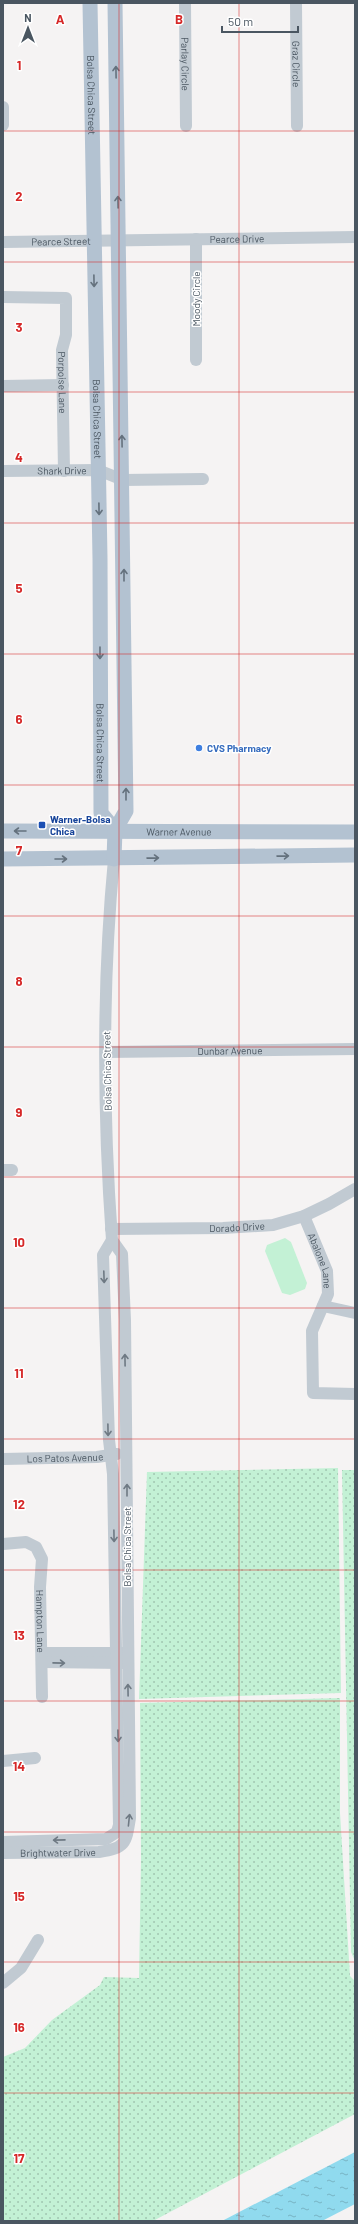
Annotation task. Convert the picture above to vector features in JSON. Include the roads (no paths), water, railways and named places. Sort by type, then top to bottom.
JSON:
[{"type":"main road","name":"Bolsa Chica Street","points":[[90,3],[100,614],[101,813],[115,830]]},
{"type":"main road","name":"Bolsa Chica Street","points":[[114,859],[115,830],[126,811],[123,480],[115,3]]},
{"type":"main road","points":[[100,614],[124,614]]},
{"type":"main road","name":"Warner Avenue","points":[[3,831],[115,830],[355,832]]},
{"type":"main road","points":[[3,859],[114,859],[355,855]]},
{"type":"street","name":"Parlay Circle","points":[[185,3],[186,126]]},
{"type":"street","name":"Graz Circle","points":[[296,3],[297,126]]},
{"type":"street","points":[[3,108],[3,125]]},
{"type":"street","name":"Pearce Drive","points":[[118,241],[355,238]]},
{"type":"street","name":"Moody Circle","points":[[196,239],[196,360]]},
{"type":"street","name":"Pearce Street","points":[[3,242],[118,241]]},
{"type":"street","name":"Porpoise Lane","points":[[3,297],[65,296],[66,335],[62,350],[64,471]]},
{"type":"street","points":[[3,386],[63,385]]},
{"type":"street","points":[[98,470],[123,480],[203,479]]},
{"type":"street","name":"Shark Drive","points":[[3,471],[98,470]]},
{"type":"street","name":"Bolsa Chica Street","points":[[112,1850],[122,1846],[127,1839],[130,1818],[111,1455],[103,1254],[111,1235],[106,1052],[108,920],[114,859]]},
{"type":"street","name":"Dunbar Avenue","points":[[106,1052],[355,1049]]},
{"type":"street","name":"Dorado Drive","points":[[111,1235],[267,1226],[304,1216],[355,1189]]},
{"type":"street","name":"Abalone Lane","points":[[304,1216],[327,1271],[328,1294],[312,1331],[313,1393],[355,1394]]},
{"type":"street","name":"Bolsa Chica Street","points":[[98,1839],[113,1835],[117,1832],[119,1825],[127,1451],[122,1254],[111,1235]]},
{"type":"street","points":[[323,1306],[355,1313]]},
{"type":"street","name":"Los Patos Avenue","points":[[3,1459],[97,1458],[127,1451]]},
{"type":"street","name":"Hampton Lane","points":[[3,1544],[26,1542],[36,1547],[42,1558],[40,1587],[42,1697]]},
{"type":"street","points":[[42,1657],[122,1658]]},
{"type":"street","points":[[3,1761],[35,1758]]},
{"type":"street","name":"Brightwater Drive","points":[[3,1842],[98,1839]]},
{"type":"street","name":"Brightwater Drive","points":[[3,1853],[99,1852],[112,1850]]},
{"type":"street","points":[[3,1983],[21,1968],[38,1940]]},
{"type":"water","points":[[355,2152],[355,2204],[322,2221],[222,2221]]},
{"type":"place","name":"CVS Pharmacy","points":[[199,748]]},
{"type":"place","name":"Warner-Bolsa Chica","points":[[42,825]]}]
